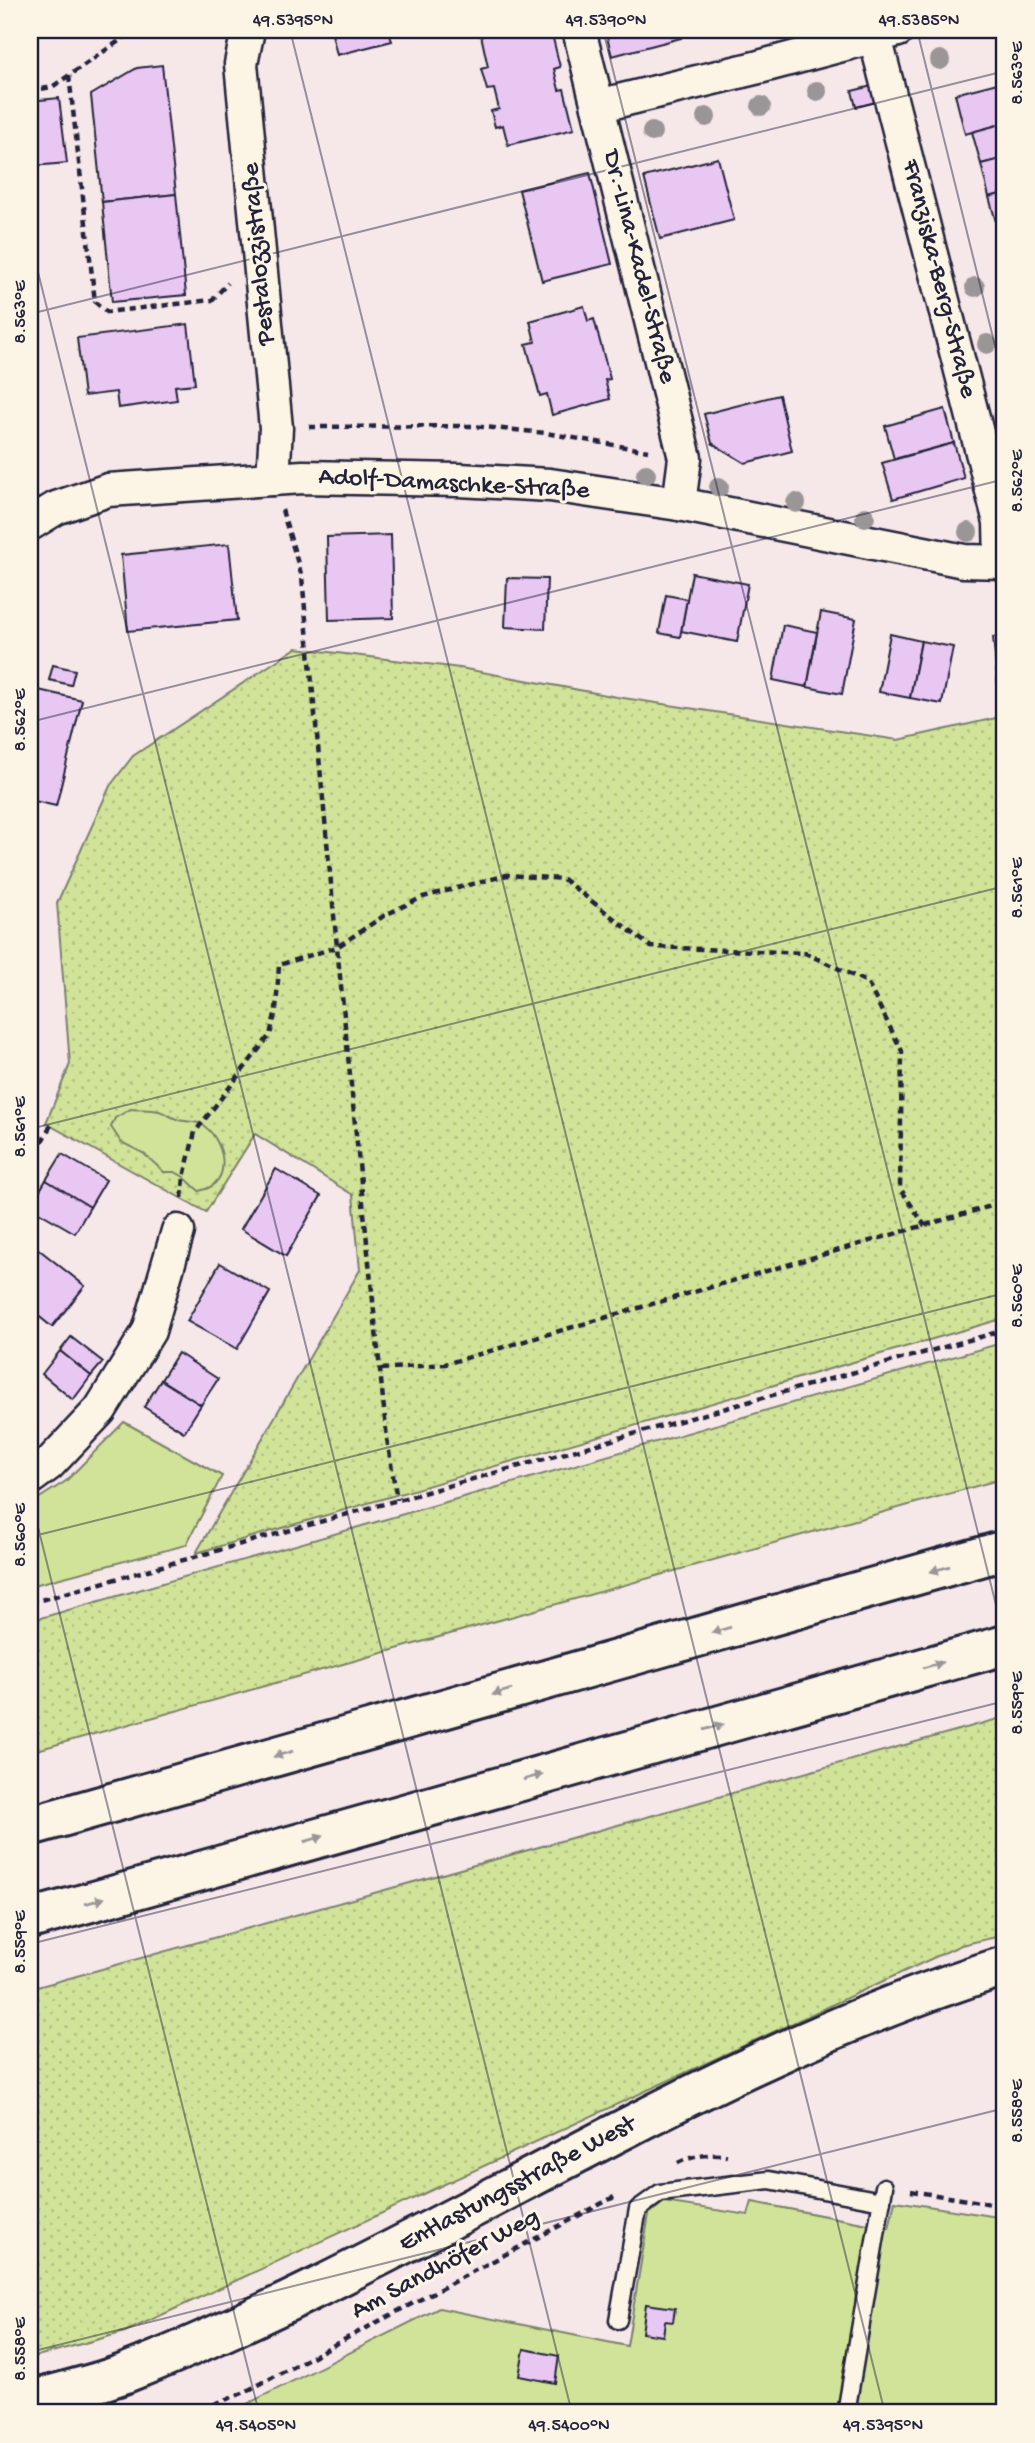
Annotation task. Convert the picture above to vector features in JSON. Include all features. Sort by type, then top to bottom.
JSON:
[{"type":"main road","points":[[30,1826],[1005,1550]]},
{"type":"main road","points":[[30,1919],[1005,1645]]},
{"type":"main road","name":"Entlastungsstraße West","points":[[30,2401],[120,2375],[249,2321],[357,2269],[587,2147],[739,2072],[873,2014],[1005,1966]]},
{"type":"street","name":"Pestalozzistraße","points":[[248,30],[241,64],[276,428],[273,479]]},
{"type":"street","name":"Dr.-Lina-Kadel-Straße","points":[[579,30],[685,458],[679,505]]},
{"type":"street","points":[[598,106],[887,33]]},
{"type":"street","name":"Franziska-Berg-Straße","points":[[887,33],[1000,522],[1003,563]]},
{"type":"street","name":"Adolf-Damaschke-Straße","points":[[30,524],[56,508],[108,489],[329,477],[551,485],[679,505],[964,561],[1003,563]]},
{"type":"street","points":[[30,1478],[49,1464],[100,1410],[149,1331],[178,1231]]},
{"type":"lane","points":[[618,2319],[638,2209],[660,2193],[769,2180],[883,2194],[846,2413]]},
{"type":"path","points":[[30,91],[52,87],[135,30]]},
{"type":"path","points":[[69,75],[95,302],[107,312],[212,300],[231,280],[262,276]]},
{"type":"path","points":[[273,479],[302,577],[387,1439],[397,1500]]},
{"type":"path","points":[[178,1231],[184,1177],[195,1132],[270,1035],[276,1010],[279,965],[337,947],[385,915],[423,897],[507,875],[564,879],[651,947],[805,953],[866,982],[902,1051],[900,1188],[925,1226]]},
{"type":"path","points":[[30,1163],[51,1125]]},
{"type":"path","points":[[381,1369],[445,1364],[1005,1202]]},
{"type":"path","points":[[30,1603],[1005,1330]]},
{"type":"path","points":[[671,2166],[684,2160],[717,2154]]},
{"type":"path","name":"Am Sandhöfer Weg","points":[[192,2413],[244,2392],[622,2193]]},
{"type":"green space","points":[[296,648],[460,668],[617,697],[898,740],[1005,716],[1005,1318],[196,1553],[360,1270],[353,1195],[255,1134],[206,1212],[46,1123],[70,1064],[57,903],[110,786],[133,756]]},
{"type":"green space","points":[[131,1109],[159,1111],[179,1120],[199,1123],[209,1130],[216,1139],[222,1160],[222,1170],[211,1187],[199,1191],[184,1177],[175,1172],[164,1172],[143,1153],[121,1142],[111,1127],[115,1118]]},
{"type":"green space","points":[[1005,1342],[1005,1478],[30,1752],[30,1621]]},
{"type":"green space","points":[[124,1422],[222,1476],[186,1545],[30,1586],[30,1504],[66,1481]]},
{"type":"green space","points":[[1005,1717],[1005,1935],[961,1945],[125,2332],[30,2358],[30,1989]]},
{"type":"green space","points":[[895,2201],[1005,2218],[1005,2413],[229,2413],[439,2308],[627,2346],[649,2214],[664,2202],[748,2215],[752,2202],[889,2228]]},
{"type":"building","points":[[331,30],[388,30],[392,41],[337,55]]},
{"type":"building","points":[[504,30],[551,30],[560,67],[554,69],[559,90],[564,89],[574,129],[508,145],[503,125],[495,127],[491,111],[499,109],[494,89],[487,90],[481,69],[488,67],[481,35]]},
{"type":"building","points":[[605,30],[679,30],[681,38],[612,56]]},
{"type":"building","points":[[162,65],[176,194],[102,202],[91,95],[137,68]]},
{"type":"building","points":[[1005,81],[1005,123],[965,134],[955,94]]},
{"type":"building","points":[[876,85],[880,101],[856,107],[852,91]]},
{"type":"building","points":[[59,98],[67,163],[33,166],[30,101]]},
{"type":"building","points":[[1005,123],[1005,158],[981,164],[972,132]]},
{"type":"building","points":[[718,158],[734,220],[660,239],[644,177]]},
{"type":"building","points":[[1005,158],[1005,193],[989,197],[981,164]]},
{"type":"building","points":[[590,173],[612,264],[542,281],[519,190]]},
{"type":"building","points":[[1005,193],[1005,227],[998,229],[989,197]]},
{"type":"building","points":[[176,194],[186,295],[112,302],[102,202]]},
{"type":"building","points":[[1005,227],[1005,257],[998,229]]},
{"type":"building","points":[[584,306],[588,321],[594,319],[610,379],[605,380],[610,399],[552,415],[547,394],[540,396],[526,344],[535,342],[530,321]]},
{"type":"building","points":[[188,324],[195,384],[175,386],[177,400],[118,408],[116,392],[84,396],[77,338]]},
{"type":"building","points":[[779,395],[792,451],[745,463],[712,443],[704,414]]},
{"type":"building","points":[[30,408],[37,419],[30,424]]},
{"type":"building","points":[[945,409],[954,443],[894,459],[885,426]]},
{"type":"building","points":[[954,443],[964,478],[893,499],[882,463]]},
{"type":"building","points":[[391,535],[393,618],[329,620],[327,537]]},
{"type":"building","points":[[229,544],[237,620],[128,631],[121,555]]},
{"type":"building","points":[[692,573],[748,584],[737,642],[681,631]]},
{"type":"building","points":[[507,578],[547,579],[545,629],[505,627]]},
{"type":"building","points":[[666,595],[687,599],[680,637],[659,633]]},
{"type":"building","points":[[821,612],[856,619],[842,694],[807,687]]},
{"type":"building","points":[[783,625],[817,632],[807,687],[773,680]]},
{"type":"building","points":[[890,634],[921,641],[910,698],[879,692]]},
{"type":"building","points":[[1005,636],[1005,693],[999,694],[993,637]]},
{"type":"building","points":[[921,641],[953,647],[942,704],[910,698]]},
{"type":"building","points":[[53,665],[75,670],[71,685],[49,680]]},
{"type":"building","points":[[30,688],[82,700],[56,806],[30,800]]},
{"type":"building","points":[[62,1154],[106,1180],[90,1207],[46,1180]]},
{"type":"building","points":[[276,1169],[321,1196],[286,1256],[241,1229]]},
{"type":"building","points":[[46,1180],[90,1207],[75,1233],[30,1207]]},
{"type":"building","points":[[32,1244],[85,1286],[52,1327],[30,1309]]},
{"type":"building","points":[[220,1263],[270,1292],[237,1349],[187,1321]]},
{"type":"building","points":[[71,1337],[103,1362],[91,1376],[60,1351]]},
{"type":"building","points":[[60,1351],[91,1376],[73,1400],[42,1374]]},
{"type":"building","points":[[178,1353],[218,1379],[201,1405],[161,1380]]},
{"type":"building","points":[[161,1380],[201,1405],[184,1432],[144,1407]]},
{"type":"building","points":[[646,2304],[675,2308],[673,2322],[665,2321],[663,2336],[642,2333]]},
{"type":"building","points":[[524,2349],[559,2356],[555,2383],[519,2376]]}]
